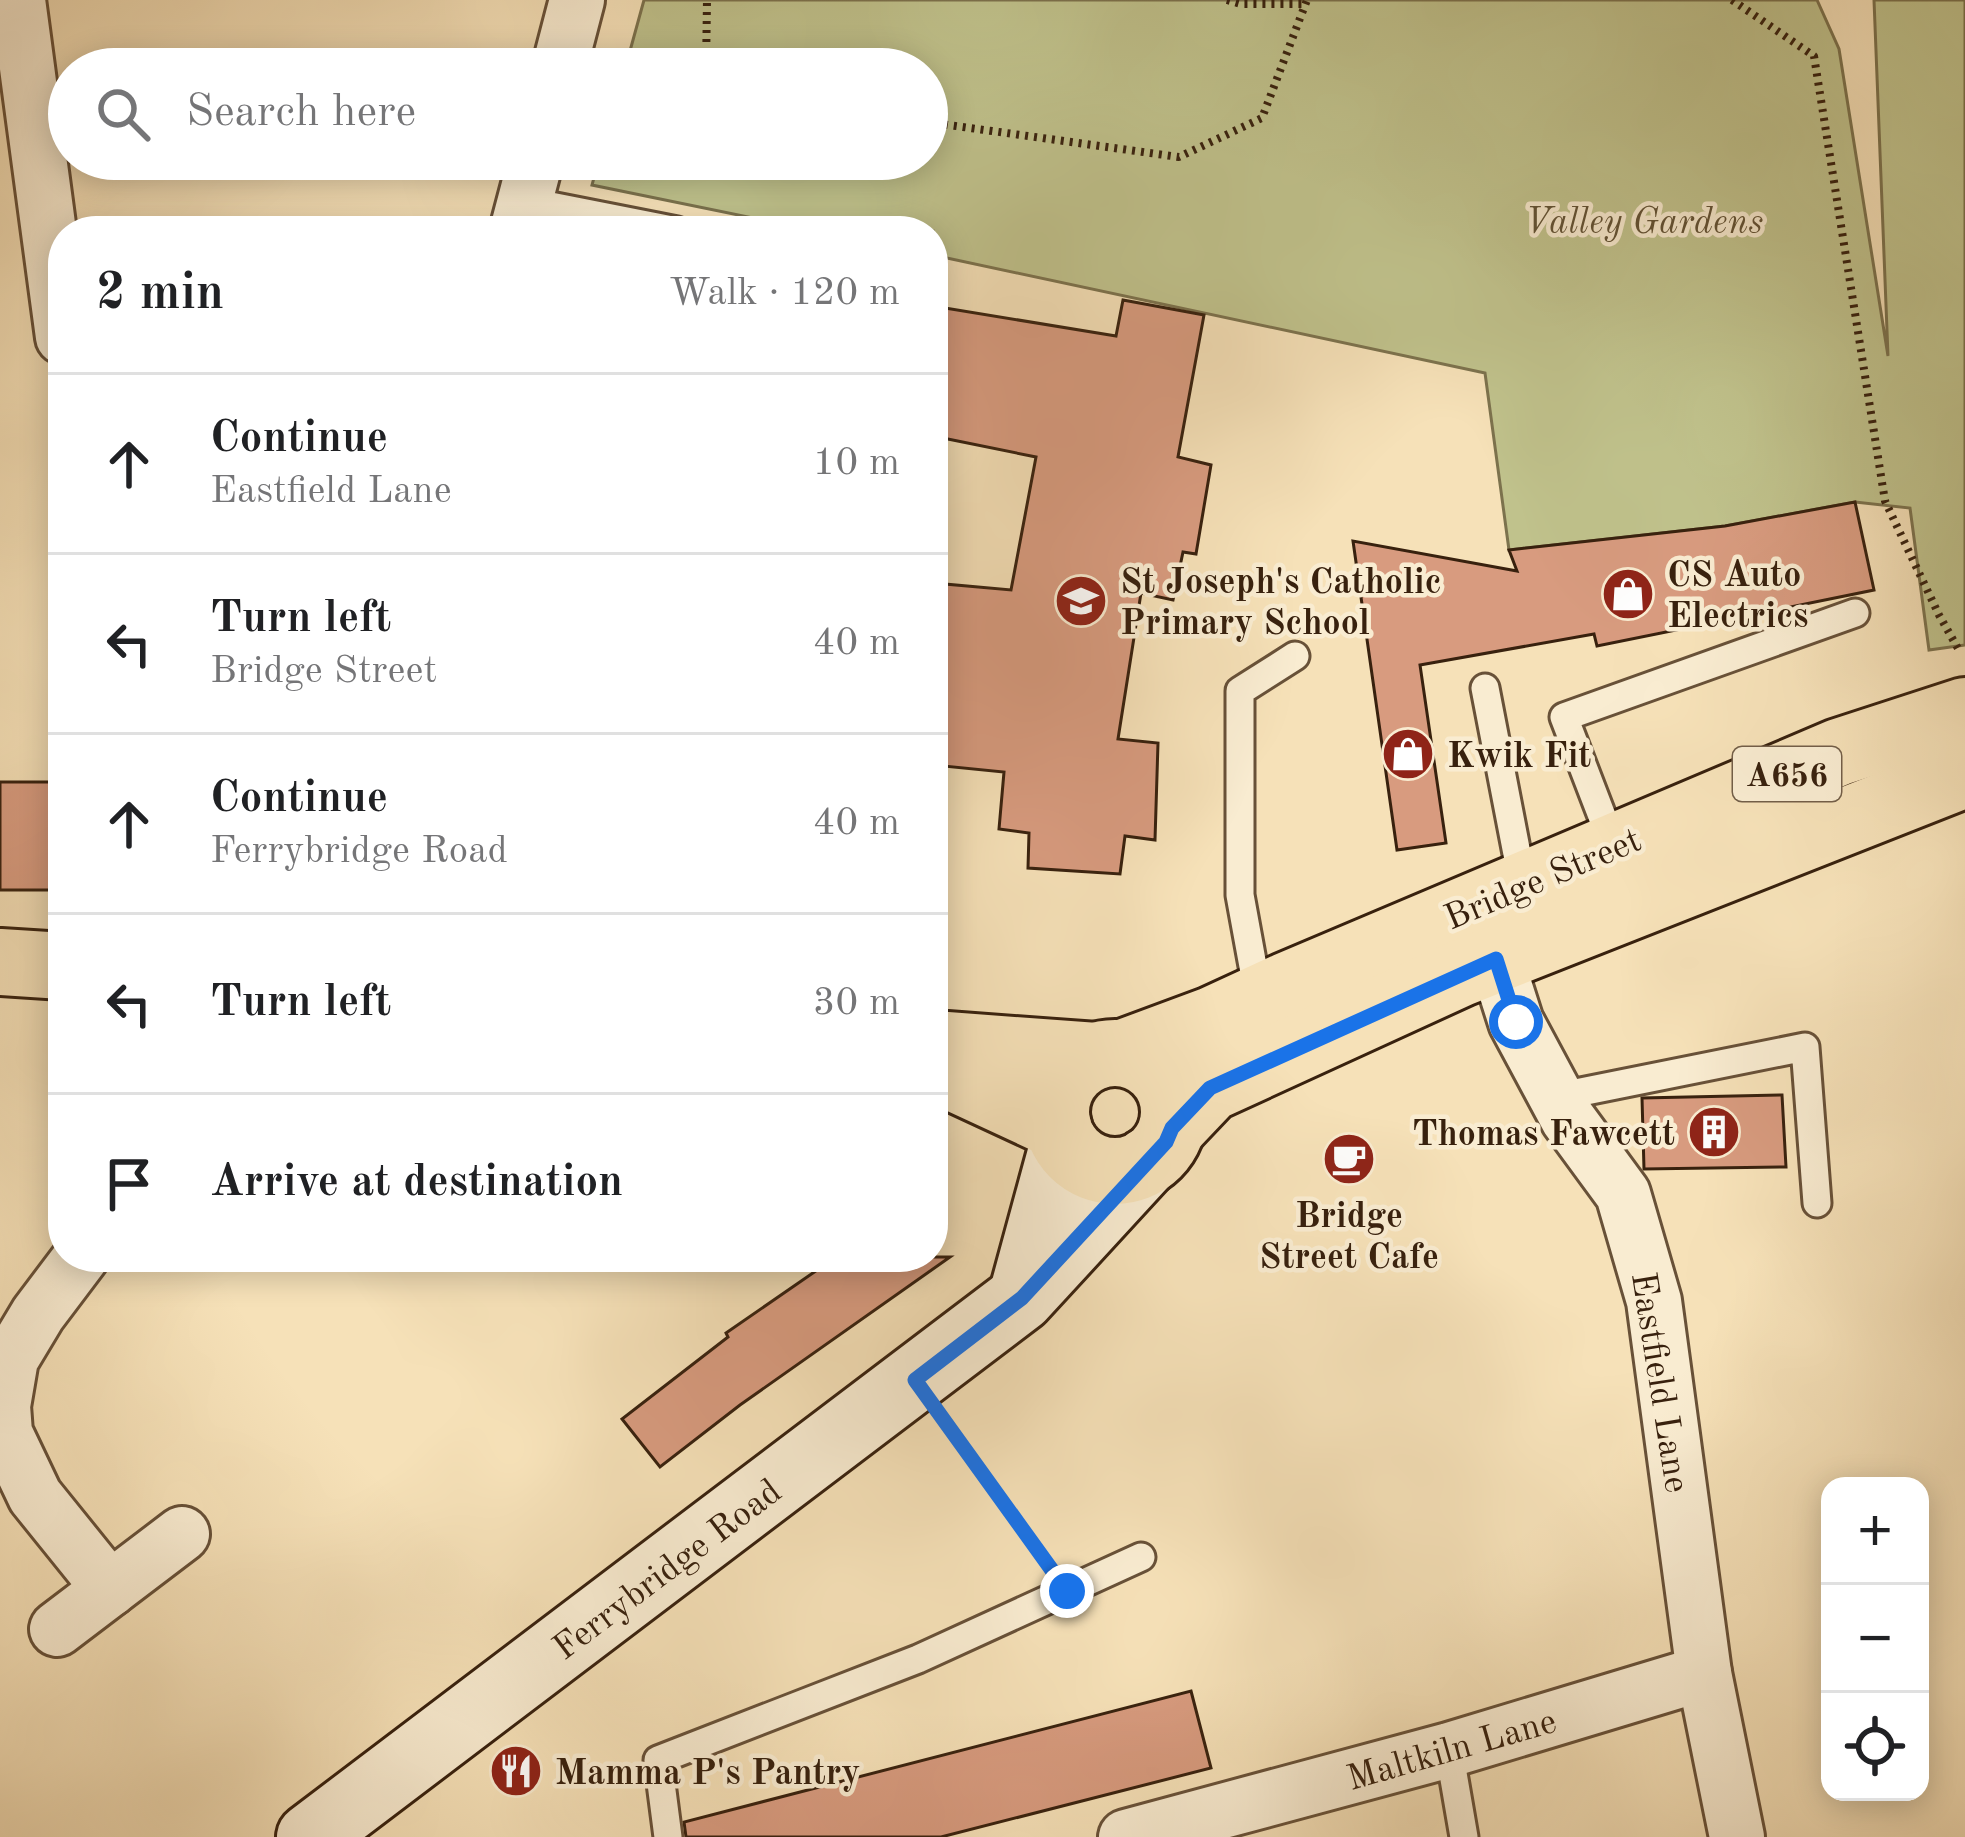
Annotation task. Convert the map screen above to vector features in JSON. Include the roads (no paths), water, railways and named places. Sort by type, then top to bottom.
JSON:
[{"type":"main road","name":"Bridge Street","points":[[1160,1144],[1210,1088],[1496,959],[1624,876],[1839,752],[1965,711]]},
{"type":"main road","name":"Bridge Street","points":[[1109,1054],[1212,1020],[1523,885],[1624,876],[1965,774]]},
{"type":"main road","points":[[0,962],[48,965]]},
{"type":"main road","name":"A656","points":[[948,1045],[1109,1054]]},
{"type":"main road","points":[[948,1076],[1061,1134],[1073,1154],[1090,1166],[1118,1171],[1160,1144],[1174,1114],[1168,1085],[1152,1065],[1109,1054]]},
{"type":"main road","name":"A656","points":[[1061,1134],[1058,1097],[1066,1078],[1077,1066],[1109,1054]]},
{"type":"street","points":[[18,0],[48,225]]},
{"type":"street","points":[[564,48],[577,0]]},
{"type":"street","points":[[1496,959],[1503,929],[1523,885]]},
{"type":"street","points":[[1419,930],[1473,931],[1496,959]]},
{"type":"street","name":"Eastfield Lane","points":[[1496,959],[1516,1022],[1556,1097],[1624,1194],[1654,1300],[1704,1673],[1737,1837]]},
{"type":"street","points":[[1022,1298],[1061,1134]]},
{"type":"street","name":"Ferrybridge Road","points":[[310,1837],[1022,1298],[1160,1144]]},
{"type":"street","points":[[70,1272],[11,1359],[3,1406],[5,1432],[35,1496],[110,1589]]},
{"type":"street","points":[[57,1629],[182,1534]]},
{"type":"street","name":"Maltkiln Lane","points":[[1126,1837],[1449,1750],[1704,1673]]},
{"type":"lane","points":[[526,197],[610,216]]},
{"type":"lane","points":[[1624,876],[1564,717],[1855,613]]},
{"type":"lane","points":[[1259,999],[1240,895],[1240,691],[1295,656]]},
{"type":"lane","points":[[1485,688],[1523,885]]},
{"type":"lane","points":[[1556,1097],[1805,1047],[1817,1203]]},
{"type":"lane","points":[[668,1837],[658,1760],[918,1659],[1141,1557]]},
{"type":"lane","points":[[1449,1750],[1464,1837]]},
{"type":"place","name":"CS Auto Electrics","points":[[1628,594]]},
{"type":"place","name":"St Joseph's Catholic Primary School","points":[[1081,601]]},
{"type":"place","name":"Kwik Fit","points":[[1408,754]]},
{"type":"place","name":"Thomas Fawcett","points":[[1714,1132]]},
{"type":"place","name":"Bridge Street Cafe","points":[[1349,1159]]},
{"type":"place","name":"Mamma P's Pantry","points":[[516,1771]]},
{"type":"park label","name":"Valley Gardens","points":[[1644,220]]}]
